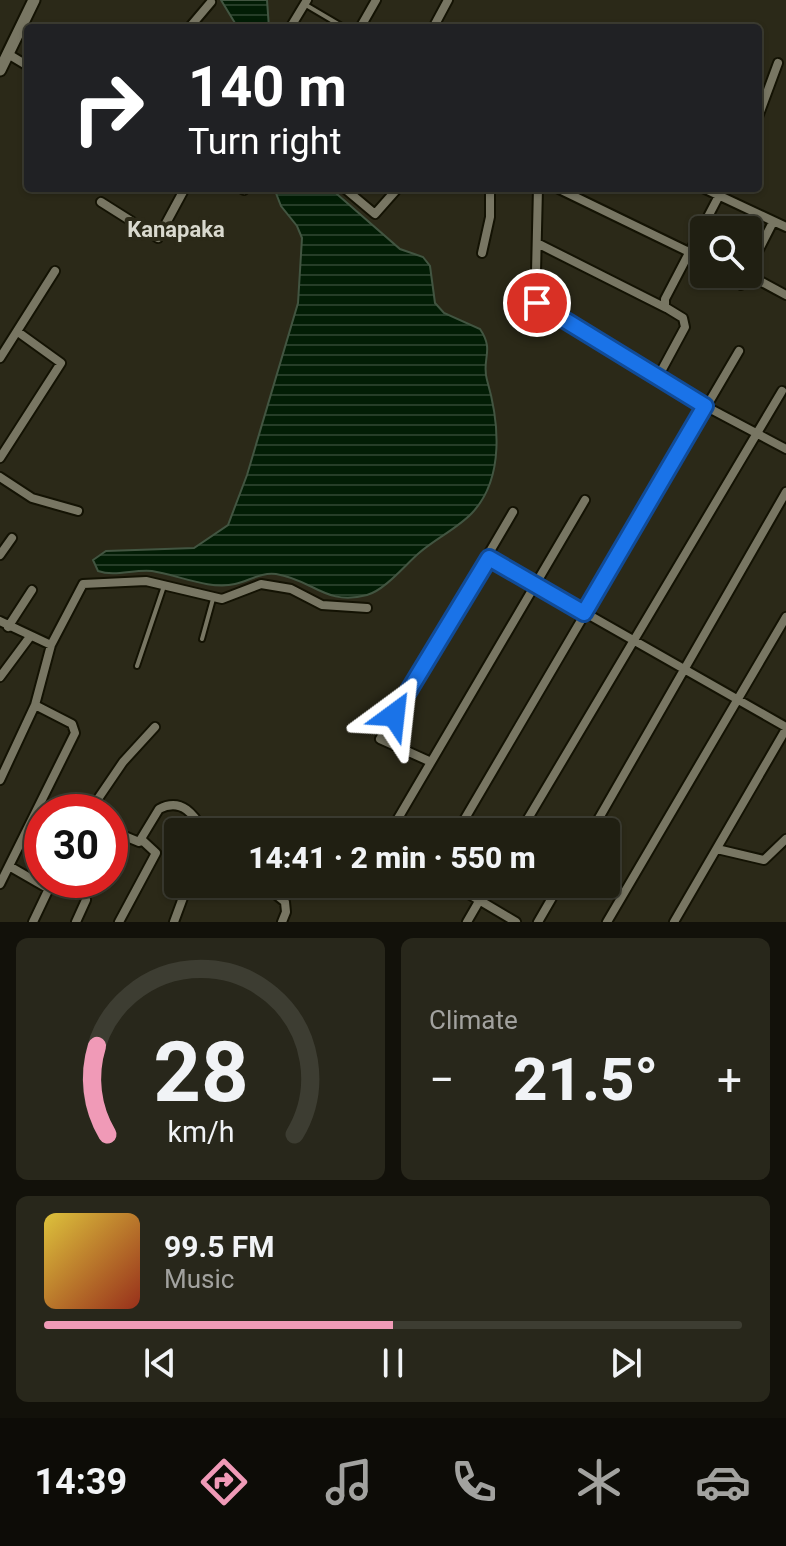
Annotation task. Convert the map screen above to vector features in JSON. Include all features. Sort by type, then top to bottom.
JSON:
[{"type":"street","points":[[0,70],[34,0]]},
{"type":"street","points":[[362,24],[376,0]]},
{"type":"street","points":[[435,24],[448,0]]},
{"type":"street","points":[[192,24],[211,2]]},
{"type":"street","points":[[292,24],[306,2]]},
{"type":"street","points":[[8,54],[24,64]]},
{"type":"street","points":[[762,106],[778,63]]},
{"type":"street","points":[[101,202],[158,238],[183,192]]},
{"type":"street","points":[[349,192],[375,214],[394,192]]},
{"type":"street","points":[[482,253],[490,217],[490,192]]},
{"type":"street","points":[[536,272],[538,192]]},
{"type":"street","points":[[565,192],[689,252]]},
{"type":"street","points":[[666,308],[665,299],[721,192],[786,227]]},
{"type":"street","points":[[762,244],[773,222]]},
{"type":"street","points":[[537,243],[683,318],[685,327],[658,377]]},
{"type":"street","points":[[0,358],[55,271]]},
{"type":"street","points":[[762,281],[786,295]]},
{"type":"street","points":[[537,303],[705,406],[786,449]]},
{"type":"street","points":[[0,458],[61,363],[18,332]]},
{"type":"street","points":[[465,818],[739,351]]},
{"type":"street","points":[[528,818],[782,391]]},
{"type":"street","points":[[0,477],[32,498],[78,511]]},
{"type":"street","points":[[599,818],[786,492]]},
{"type":"street","points":[[398,818],[585,500]]},
{"type":"street","points":[[431,762],[380,739],[489,558],[513,512]]},
{"type":"street","points":[[0,555],[12,538]]},
{"type":"street","points":[[489,558],[739,698],[786,728],[674,922]]},
{"type":"street","points":[[0,780],[35,705],[51,645],[83,584],[146,581],[214,597],[233,597],[261,584],[291,589],[322,605],[367,608]]},
{"type":"street","points":[[32,590],[4,624],[29,638],[51,645]]},
{"type":"street","points":[[607,922],[785,620]]},
{"type":"street","points":[[0,677],[29,638]]},
{"type":"street","points":[[0,884],[75,733],[72,724],[35,705]]},
{"type":"street","points":[[101,794],[123,762],[155,727]]},
{"type":"street","points":[[128,838],[136,842],[142,840],[156,814],[165,806],[190,810],[195,818]]},
{"type":"street","points":[[717,849],[764,860],[786,839]]},
{"type":"street","points":[[119,922],[156,853],[142,840]]},
{"type":"street","points":[[9,866],[24,875]]},
{"type":"street","points":[[33,922],[45,898]]},
{"type":"street","points":[[174,922],[183,898]]},
{"type":"street","points":[[280,898],[285,902],[286,912],[282,922]]},
{"type":"street","points":[[476,898],[516,922]]},
{"type":"street","points":[[538,922],[552,898]]},
{"type":"street","points":[[76,922],[86,900]]},
{"type":"street","points":[[467,922],[480,900]]},
{"type":"lane","points":[[306,2],[339,24]]},
{"type":"lane","points":[[137,666],[164,586]]},
{"type":"lane","points":[[202,639],[214,597]]},
{"type":"shaded area","points":[[221,0],[267,0],[269,24],[236,24]]},
{"type":"shaded area","points":[[276,192],[335,192],[400,249],[423,257],[430,266],[435,303],[444,313],[480,329],[487,343],[486,373],[496,431],[494,466],[483,499],[472,513],[425,548],[381,588],[353,598],[330,595],[276,574],[225,585],[204,584],[152,571],[98,571],[93,560],[106,551],[194,548],[228,525],[247,475],[298,303],[302,238],[297,226],[281,206]]},
{"type":"district","name":"Kanapaka","points":[[176,229]]},
{"type":"route","points":[[394,715],[489,558],[584,613],[705,406],[537,303]]}]
